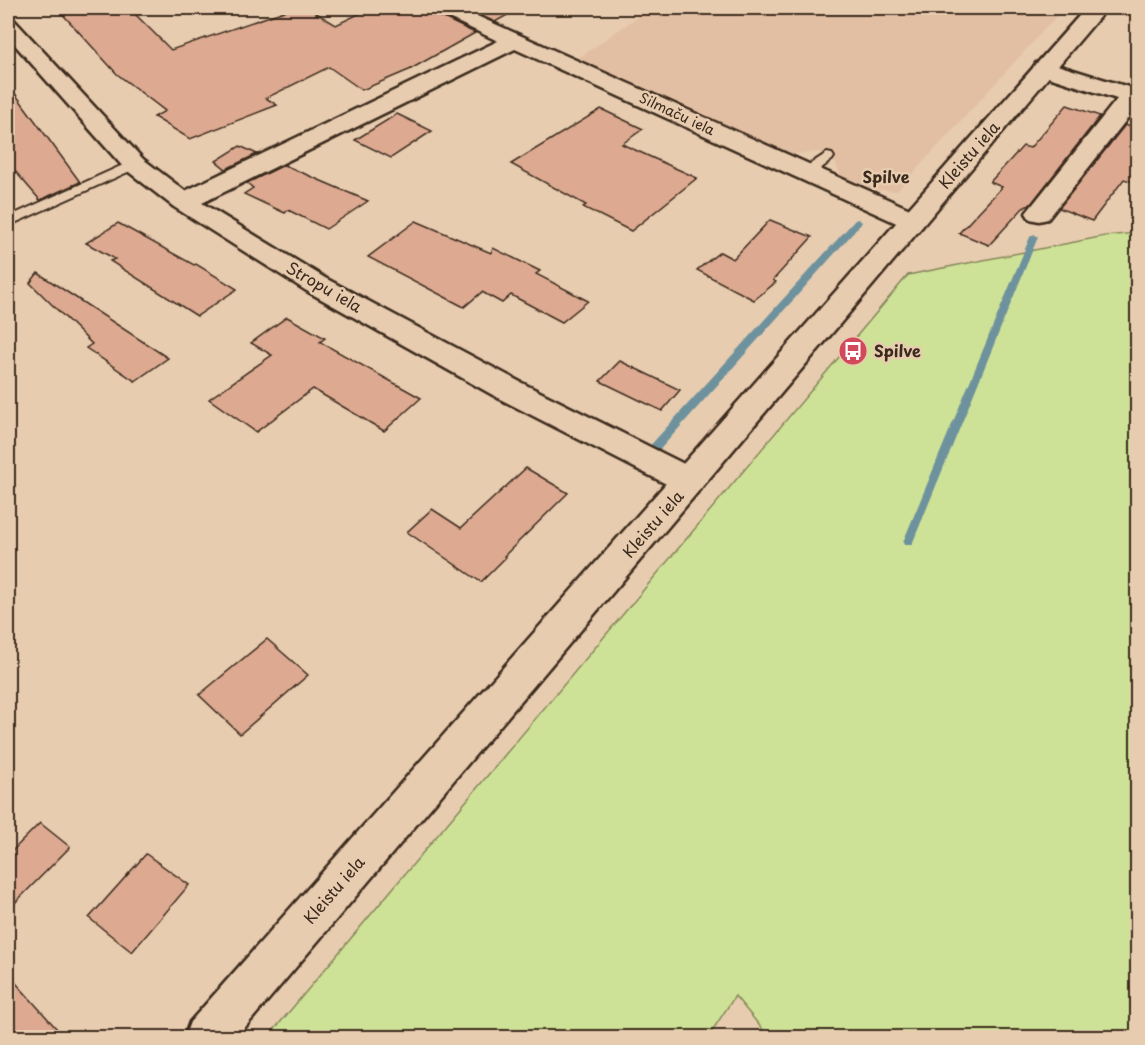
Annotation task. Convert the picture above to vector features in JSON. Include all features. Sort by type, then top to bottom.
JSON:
[{"type":"street","name":"Silmaču iela","points":[[443,8],[912,220]]},
{"type":"street","name":"Kleistu iela","points":[[206,1038],[1097,8]]},
{"type":"street","name":"Stropu iela","points":[[8,25],[134,164],[183,202],[336,295],[531,402],[690,481]]},
{"type":"street","points":[[183,202],[516,40]]},
{"type":"street","points":[[1039,213],[1134,97],[1044,68]]},
{"type":"lane","points":[[806,173],[827,157]]},
{"type":"lane","points":[[8,222],[134,164]]},
{"type":"shaded area","points":[[650,8],[1064,8],[897,191],[865,189],[841,177],[835,162],[819,152],[791,154],[577,59]]},
{"type":"green space","points":[[1137,233],[1137,1037],[769,1037],[735,996],[708,1037],[268,1037],[908,275],[1105,236]]},
{"type":"building","points":[[57,8],[129,8],[171,50],[293,8],[308,8],[336,25],[371,8],[431,8],[435,14],[475,33],[409,70],[362,90],[329,67],[266,98],[277,105],[190,139],[154,117],[165,111],[117,74]]},
{"type":"building","points":[[463,8],[520,8],[495,22]]},
{"type":"building","points":[[8,84],[80,182],[40,200],[8,163]]},
{"type":"building","points":[[1067,105],[1100,116],[1031,204],[1023,208],[989,245],[959,233],[1002,187],[990,182],[1023,146],[1030,148]]},
{"type":"building","points":[[601,109],[643,129],[622,144],[697,178],[631,231],[583,207],[586,205],[511,164]]},
{"type":"building","points":[[397,114],[432,131],[391,158],[355,140]]},
{"type":"building","points":[[1125,125],[1137,129],[1137,183],[1124,179],[1092,221],[1059,208]]},
{"type":"building","points":[[240,146],[257,154],[226,169],[216,161]]},
{"type":"building","points":[[284,165],[368,201],[326,229],[288,210],[285,213],[244,194],[253,188],[247,183]]},
{"type":"building","points":[[770,220],[812,237],[773,280],[776,282],[754,300],[697,270],[720,252],[733,259]]},
{"type":"building","points":[[416,221],[491,253],[493,248],[540,271],[536,274],[588,301],[562,322],[511,295],[502,303],[482,292],[464,307],[368,257]]},
{"type":"building","points":[[118,223],[194,265],[196,264],[237,289],[197,316],[110,261],[115,259],[86,243]]},
{"type":"building","points":[[38,273],[168,358],[135,381],[86,348],[92,344],[30,283]]},
{"type":"building","points":[[287,317],[325,338],[320,342],[421,398],[384,431],[313,389],[256,432],[209,399],[272,355],[251,343]]},
{"type":"building","points":[[620,361],[680,390],[662,411],[600,381]]},
{"type":"building","points":[[526,468],[568,493],[481,582],[407,532],[432,509],[461,528]]},
{"type":"building","points":[[267,639],[308,675],[240,734],[199,695]]},
{"type":"building","points":[[40,823],[70,847],[8,910],[8,855]]},
{"type":"building","points":[[146,854],[189,885],[132,952],[89,918]]},
{"type":"building","points":[[8,974],[65,1038],[8,1038]]},
{"type":"waterway","points":[[651,452],[858,222]]},
{"type":"waterway","points":[[908,542],[1034,237]]},
{"type":"place","name":"Spilve","points":[[853,351]]},
{"type":"district","name":"Spilve","points":[[886,177]]}]
